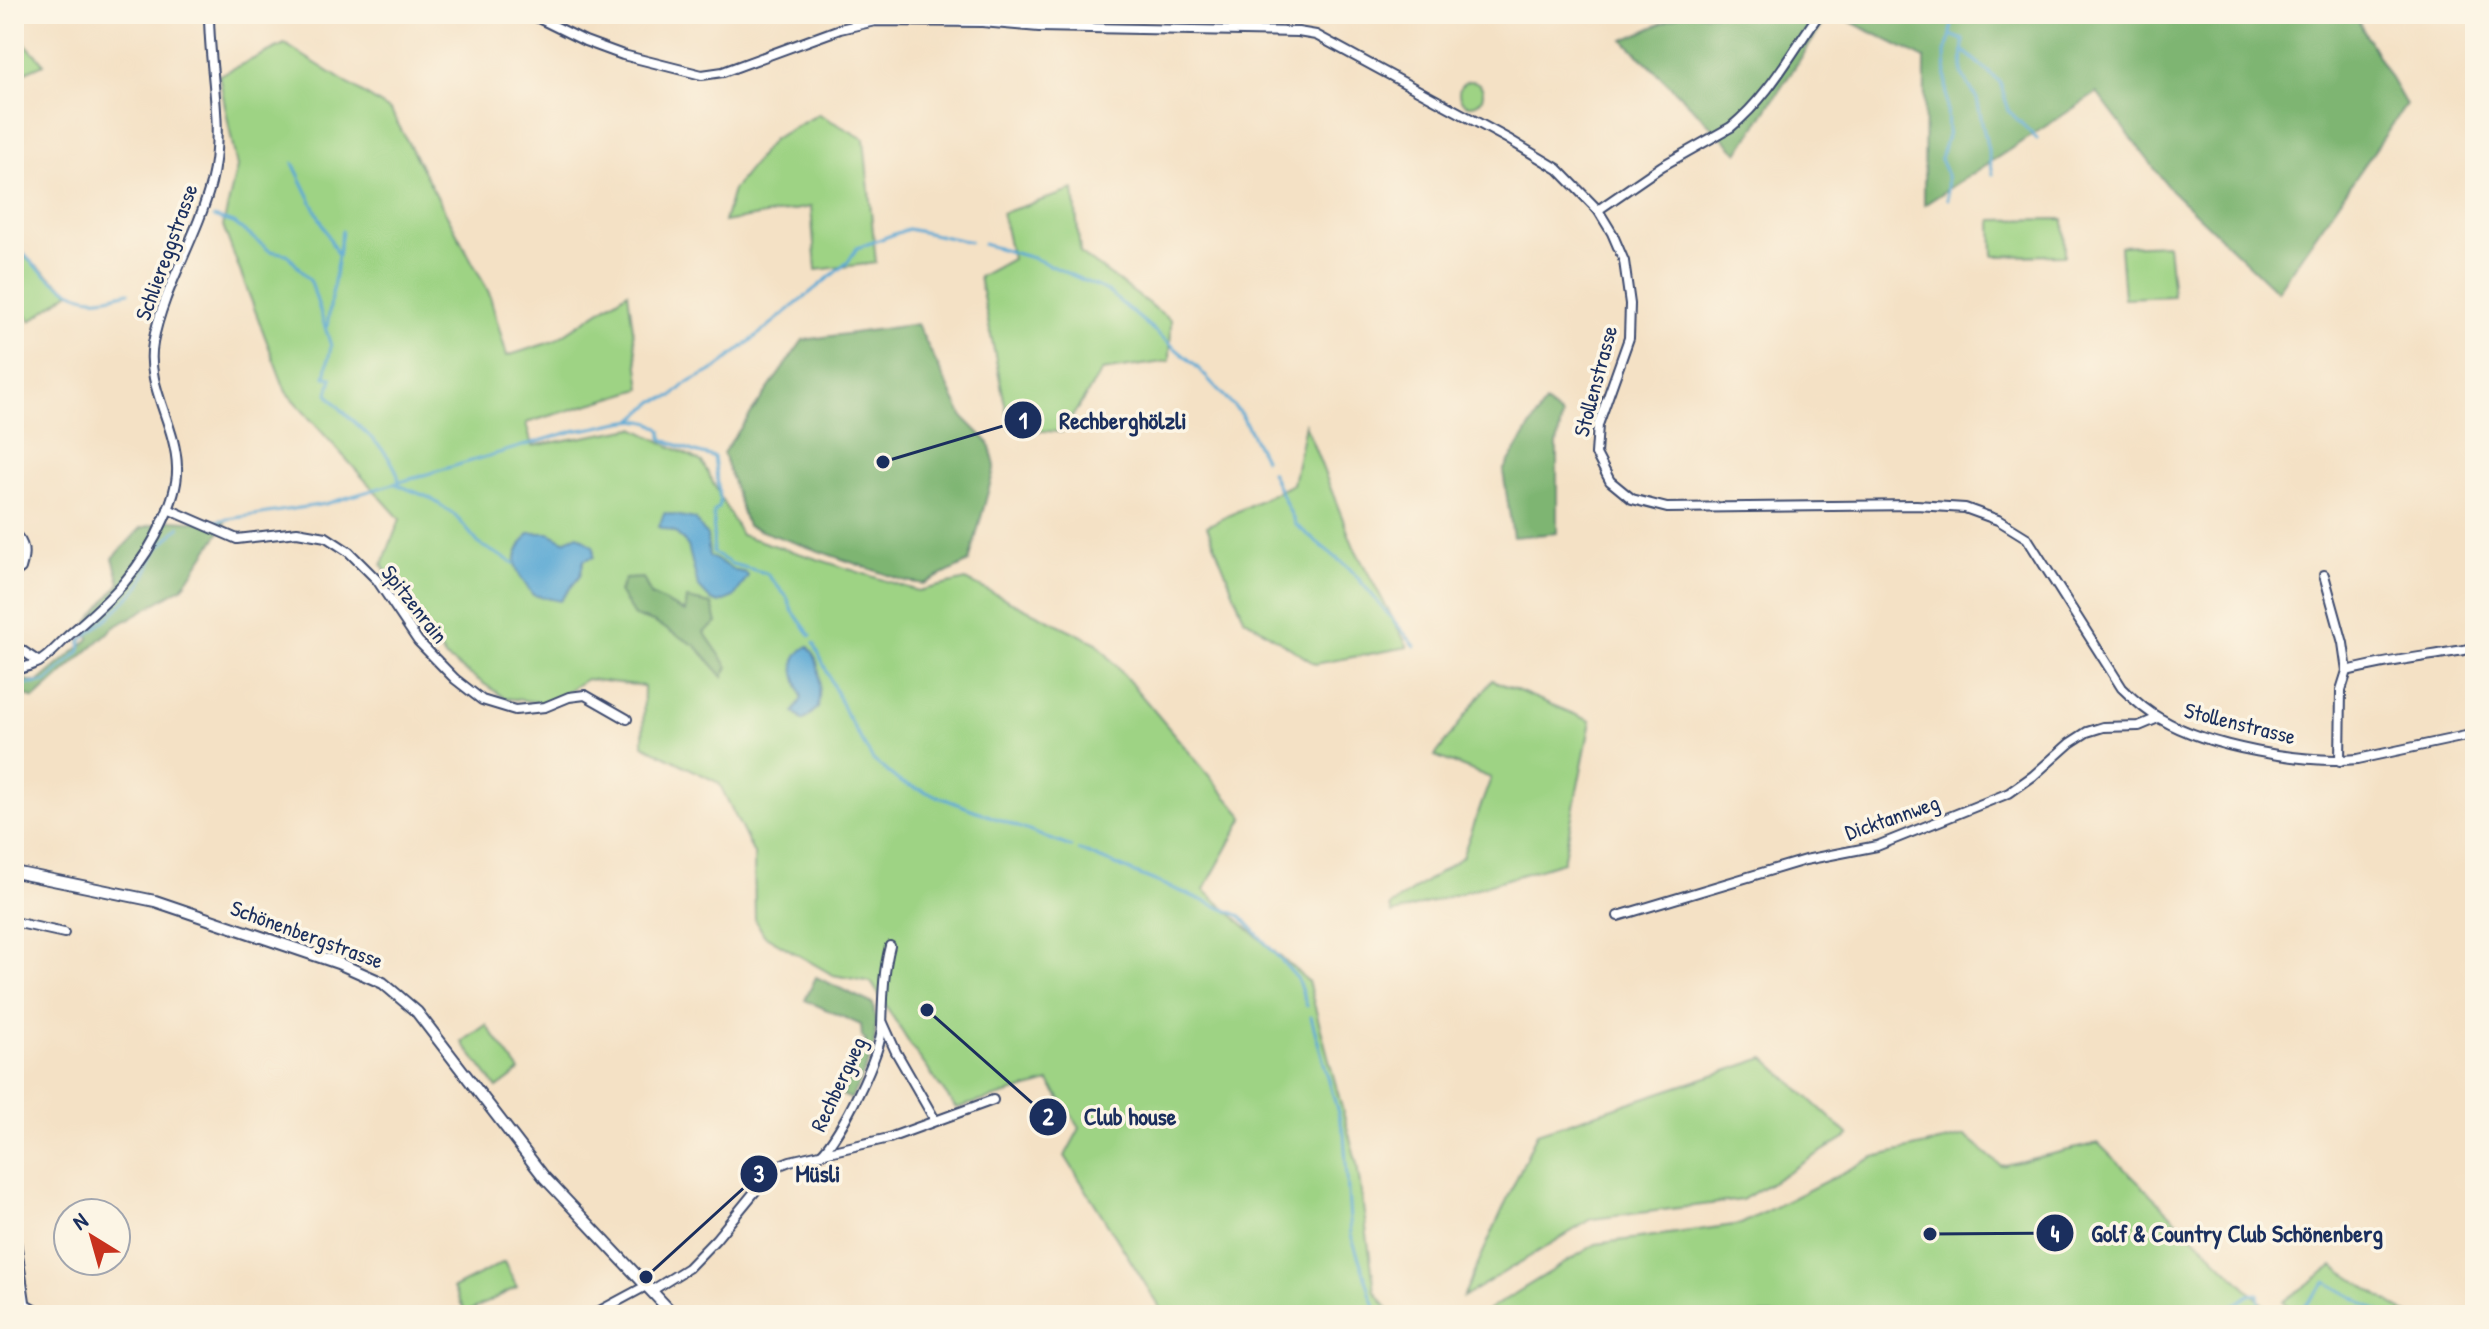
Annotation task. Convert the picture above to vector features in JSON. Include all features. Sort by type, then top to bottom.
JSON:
[{"type":"street","name":"Schliereggstrasse","points":[[14,671],[39,662],[111,598],[142,562],[168,509],[178,466],[174,442],[154,381],[151,358],[160,316],[202,211],[214,164],[217,123],[209,14]]},
{"type":"street","name":"Stollenstrasse","points":[[530,14],[598,46],[702,75],[723,72],[840,29],[875,21],[1298,32],[1316,35],[1558,169],[1598,210],[1624,261],[1630,304],[1629,338],[1598,425],[1596,454],[1610,481],[1632,499],[1667,508],[1916,505],[1965,508],[1998,520],[2027,538],[2122,688],[2158,718],[2202,737],[2319,760],[2358,759],[2475,734]]},
{"type":"street","points":[[1598,210],[1639,180],[1743,117],[1780,72],[1819,14]]},
{"type":"street","name":"Spitzenrain","points":[[168,509],[237,539],[297,532],[326,537],[349,552],[377,580],[418,641],[455,679],[482,700],[515,710],[545,707],[569,697],[585,695],[627,719]]},
{"type":"street","points":[[14,534],[22,541],[25,555],[21,568],[14,573]]},
{"type":"street","points":[[2324,575],[2343,643],[2347,671],[2341,690],[2340,761]]},
{"type":"street","points":[[14,645],[39,662]]},
{"type":"street","points":[[2347,671],[2386,660],[2475,648]]},
{"type":"street","name":"Dicktannweg","points":[[1618,916],[1805,860],[1877,846],[2009,793],[2087,732],[2103,727],[2139,726],[2158,718]]},
{"type":"street","name":"Schönenbergstrasse","points":[[14,872],[155,901],[338,963],[383,983],[417,1012],[525,1154],[674,1315]]},
{"type":"street","points":[[14,922],[64,933]]},
{"type":"street","name":"Rechbergweg","points":[[592,1315],[688,1268],[775,1167],[821,1155],[838,1133],[879,1048],[883,1023],[883,975],[890,946]]},
{"type":"street","points":[[883,1023],[935,1120]]},
{"type":"street","points":[[821,1155],[889,1138],[993,1100]]},
{"type":"street","points":[[14,1228],[27,1310],[45,1315]]},
{"type":"green space","points":[[1682,14],[1830,14],[1738,153],[1624,40]]},
{"type":"green space","points":[[1835,14],[2354,14],[2406,105],[2277,291],[2171,190],[2097,93],[1924,205],[1925,59]]},
{"type":"green space","points":[[14,31],[44,64],[14,77]]},
{"type":"green space","points":[[285,44],[391,111],[489,293],[507,356],[554,341],[628,292],[641,389],[526,423],[532,446],[634,428],[702,462],[741,535],[918,591],[966,580],[1097,643],[1244,817],[1204,890],[1308,981],[1357,1164],[1375,1291],[1392,1315],[1161,1315],[1161,1309],[1065,1156],[1080,1128],[1049,1082],[956,1108],[911,1046],[871,982],[833,975],[764,935],[755,919],[754,854],[719,783],[643,745],[644,686],[586,679],[548,703],[505,698],[446,658],[382,565],[400,519],[286,392],[223,226],[237,167],[219,75]]},
{"type":"green space","points":[[1471,81],[1479,85],[1483,93],[1479,101],[1471,105],[1463,101],[1459,93],[1463,85]]},
{"type":"green space","points":[[819,114],[864,139],[876,263],[816,270],[811,207],[724,222],[733,190],[773,139]]},
{"type":"green space","points":[[1074,190],[1080,253],[1171,320],[1170,361],[1102,371],[1062,432],[1010,429],[979,277],[1012,259],[1002,213]]},
{"type":"green space","points":[[2064,219],[2065,255],[1993,256],[1992,220]]},
{"type":"green space","points":[[14,239],[22,255],[70,292],[31,321],[14,302]]},
{"type":"green space","points":[[2168,244],[2173,296],[2124,298],[2120,246]]},
{"type":"green space","points":[[917,324],[963,417],[989,443],[995,466],[969,562],[924,584],[905,581],[747,526],[723,453],[803,340]]},
{"type":"green space","points":[[1545,403],[1562,416],[1557,445],[1557,533],[1513,537],[1503,471]]},
{"type":"green space","points":[[1305,424],[1354,547],[1408,647],[1315,664],[1244,618],[1207,526],[1293,484]]},
{"type":"green space","points":[[171,520],[226,523],[183,587],[113,628],[34,699],[14,690],[14,677],[37,683],[89,639],[88,622],[120,583],[113,558],[141,528]]},
{"type":"green space","points":[[643,578],[651,595],[685,612],[687,599],[712,604],[717,623],[704,632],[728,667],[723,677],[696,646],[653,622],[634,616],[619,592],[625,579]]},
{"type":"green space","points":[[1492,680],[1591,721],[1563,862],[1392,914],[1390,906],[1462,857],[1491,778],[1435,756]]},
{"type":"green space","points":[[816,977],[873,1004],[875,1032],[872,1053],[851,1099],[842,1095],[866,1041],[862,1037],[861,1025],[805,1000]]},
{"type":"green space","points":[[486,1025],[520,1071],[497,1088],[462,1042]]},
{"type":"green space","points":[[1765,1058],[1849,1135],[1742,1200],[1592,1219],[1463,1297],[1537,1133]]},
{"type":"green space","points":[[1965,1136],[2001,1166],[2098,1143],[2274,1315],[1480,1315],[1596,1244],[1741,1224],[1874,1157]]},
{"type":"green space","points":[[504,1262],[517,1287],[466,1313],[453,1288]]},
{"type":"green space","points":[[2333,1266],[2409,1315],[2295,1315],[2283,1302]]},
{"type":"water","points":[[664,513],[695,519],[707,536],[709,556],[746,573],[748,576],[734,597],[719,603],[711,600],[698,586],[688,546],[675,532],[659,527]]},
{"type":"water","points":[[529,533],[549,533],[564,541],[578,535],[594,547],[594,557],[584,560],[580,576],[560,601],[533,595],[518,571],[518,552]]},
{"type":"water","points":[[808,646],[818,667],[818,708],[803,721],[794,712],[802,698],[794,662]]},
{"type":"waterway","points":[[1952,14],[1951,35],[1963,40],[1962,74],[1977,99],[1993,174]]},
{"type":"waterway","points":[[1948,199],[1947,175],[1940,159],[1948,133],[1945,52],[1951,35]]},
{"type":"waterway","points":[[1965,52],[2000,82],[2009,111],[2037,139]]},
{"type":"waterway","points":[[293,163],[337,254]]},
{"type":"waterway","points":[[214,217],[234,223],[270,251],[287,254],[311,282],[331,346],[325,377],[332,378],[328,394],[389,458],[399,482]]},
{"type":"waterway","points":[[633,420],[655,401],[673,396],[686,384],[717,368],[848,262],[857,248],[908,229],[970,242]]},
{"type":"waterway","points":[[327,326],[342,231]]},
{"type":"waterway","points":[[14,239],[27,258],[70,291],[96,298],[129,292]]},
{"type":"waterway","points":[[983,244],[1036,259],[1107,291],[1194,364],[1241,414],[1264,459]]},
{"type":"waterway","points":[[216,521],[325,504],[577,430],[644,421],[662,431],[662,439],[714,457],[720,500],[714,512],[713,553],[732,564],[766,573],[787,597],[792,610],[811,636]]},
{"type":"waterway","points":[[1271,472],[1296,525],[1351,570],[1415,646]]},
{"type":"waterway","points":[[396,484],[430,498],[455,515],[480,545],[514,563]]},
{"type":"waterway","points":[[14,686],[46,682],[80,651],[81,640],[140,586],[158,548],[180,527]]},
{"type":"waterway","points":[[814,643],[845,712],[873,760],[900,782],[1071,847]]},
{"type":"waterway","points":[[1079,850],[1241,916],[1297,978],[1307,1006]]},
{"type":"waterway","points":[[1311,1017],[1344,1134],[1351,1235],[1369,1288]]},
{"type":"waterway","points":[[2296,1315],[2326,1282],[2385,1315]]},
{"type":"waterway","points":[[1369,1290],[1378,1315]]},
{"type":"waterway","points":[[2220,1315],[2249,1295],[2258,1294],[2260,1308],[2272,1315]]},
{"type":"place","name":"Rechberghölzli","points":[[883,462]]},
{"type":"place","name":"Club house","points":[[927,1010]]},
{"type":"place","name":"Golf & Country Club Schönenberg","points":[[1930,1234]]},
{"type":"place","name":"Müsli","points":[[646,1277]]}]
